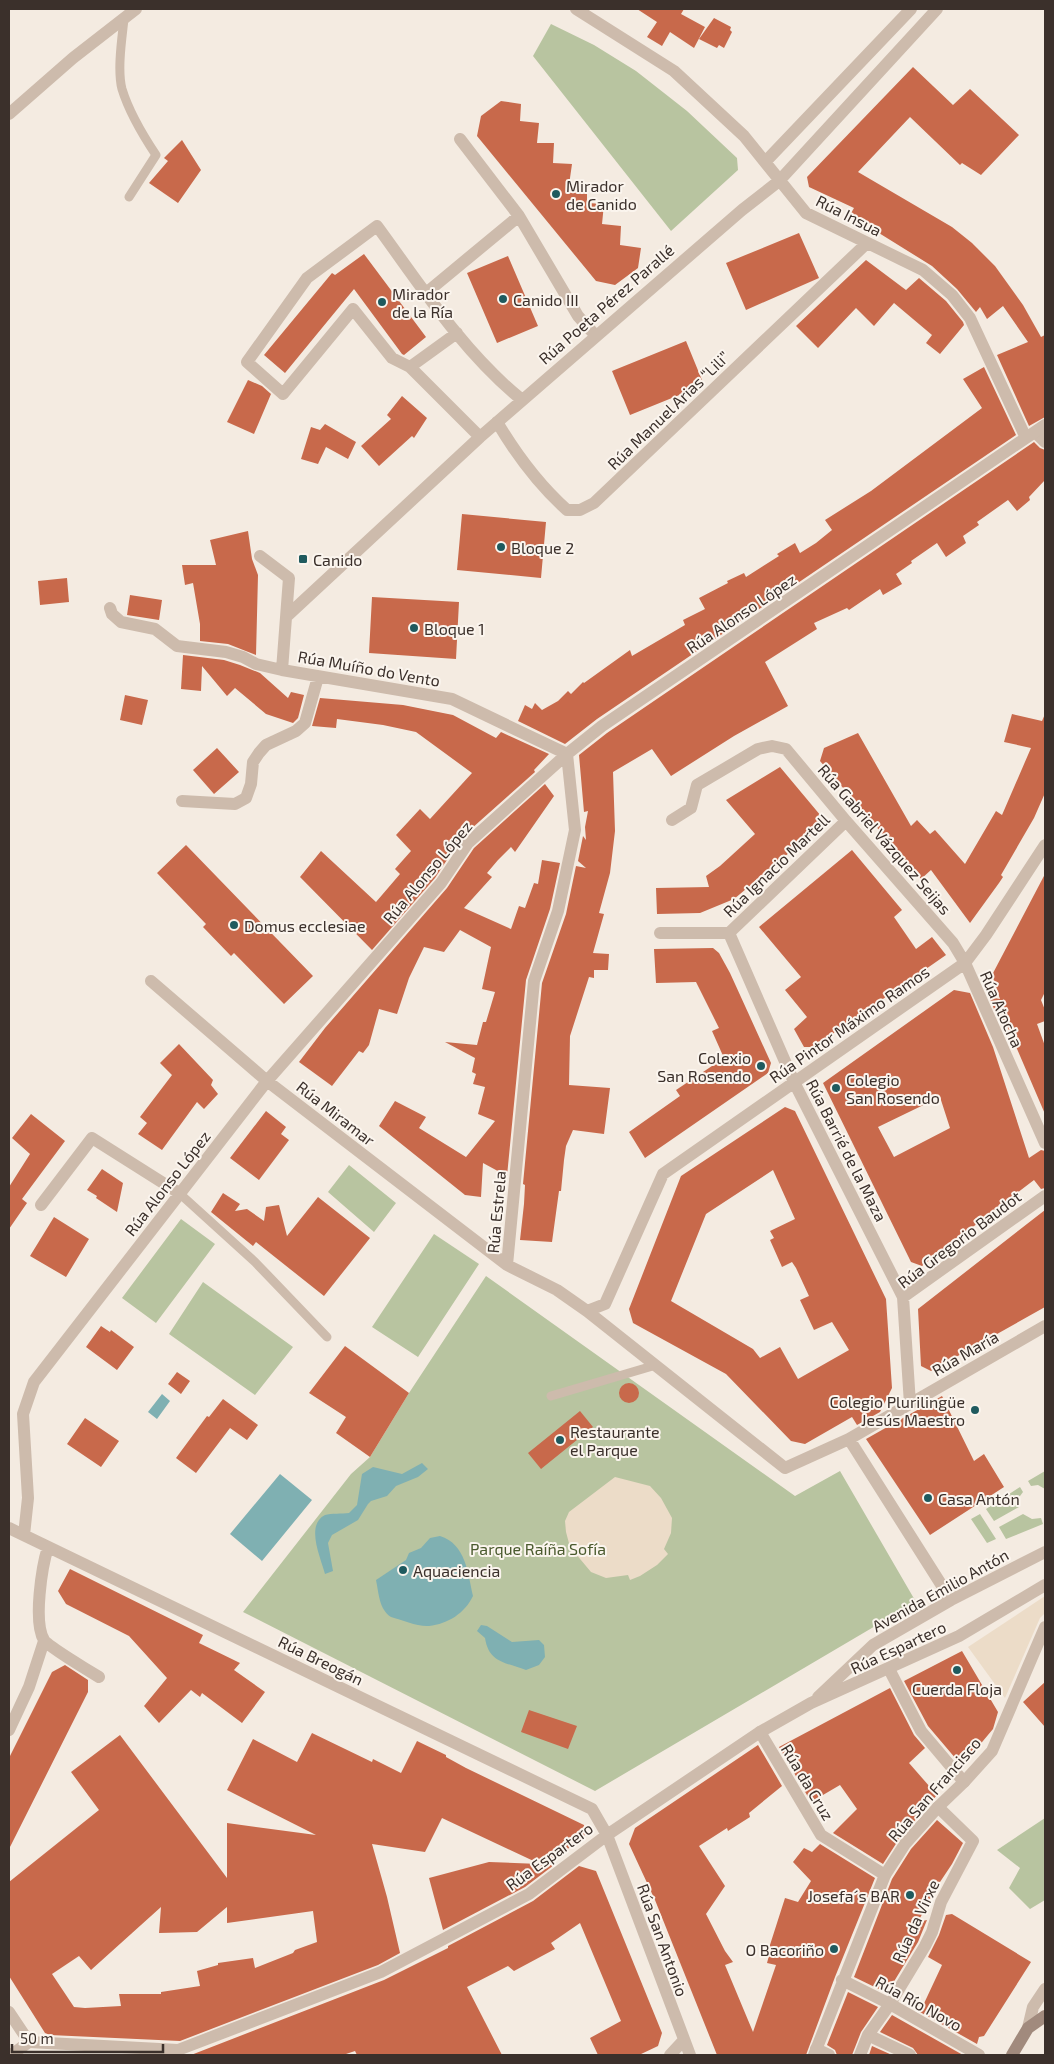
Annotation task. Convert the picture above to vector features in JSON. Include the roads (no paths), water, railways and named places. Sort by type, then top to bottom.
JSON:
[{"type":"main road","points":[[1012,2055],[1028,2028],[1045,2016]]},
{"type":"street","points":[[9,114],[73,58],[136,9]]},
{"type":"street","name":"Rúa Insua","points":[[576,9],[674,71],[744,136],[806,213],[923,270],[952,294],[970,318],[1036,432],[1045,442]]},
{"type":"street","points":[[766,161],[911,9]]},
{"type":"street","name":"Rúa Poeta Pérez Parallé","points":[[287,616],[521,399],[742,210],[779,181],[937,9]]},
{"type":"street","points":[[460,139],[519,216],[578,316],[595,335]]},
{"type":"street","points":[[426,293],[519,216]]},
{"type":"street","points":[[480,437],[410,367],[392,358],[353,309],[283,394],[247,362],[307,278],[377,226],[456,332],[503,384],[521,399]]},
{"type":"street","name":"Rúa Manuel Arias “Lili”","points":[[497,422],[550,496],[567,510],[580,510],[594,503],[867,243]]},
{"type":"street","points":[[410,367],[456,332]]},
{"type":"street","name":"Rúa Alonso López","points":[[24,1535],[28,1498],[23,1414],[34,1382],[267,1081],[441,883],[468,843],[567,754],[602,726],[1036,432]]},
{"type":"street","name":"Rúa Muíño do Vento","points":[[260,556],[289,578],[282,670],[452,699],[567,754]]},
{"type":"street","points":[[110,608],[112,614],[121,622],[155,629],[177,646],[226,652],[243,657],[256,664],[282,670]]},
{"type":"street","points":[[182,801],[235,804],[246,798],[251,784],[253,762],[258,753],[266,745],[296,731],[305,723],[318,677]]},
{"type":"street","name":"Rúa Gabriel Vázquez Seijas","points":[[672,820],[691,808],[697,785],[758,749],[772,746],[786,749],[846,821],[953,942],[965,963]]},
{"type":"street","name":"Rúa Estrela","points":[[567,754],[575,830],[558,911],[534,980],[507,1265],[557,1290],[588,1311],[786,1468],[849,1439]]},
{"type":"street","name":"Rúa Ignacio Martell","points":[[729,933],[846,821]]},
{"type":"street","name":"Rúa Atocha","points":[[1045,845],[991,928],[965,963],[1045,1143]]},
{"type":"street","points":[[660,933],[729,933]]},
{"type":"street","name":"Rúa Barrié de la Maza","points":[[729,933],[794,1082],[903,1297]]},
{"type":"street","name":"Rúa Pintor Máximo Ramos","points":[[588,1311],[605,1304],[663,1174],[965,963]]},
{"type":"street","name":"Rúa Miramar","points":[[151,980],[267,1081],[507,1265]]},
{"type":"street","points":[[41,1205],[92,1138],[179,1193]]},
{"type":"street","name":"Rúa Gregorio Baudot","points":[[910,1404],[903,1297],[1045,1196]]},
{"type":"street","name":"Rúa María","points":[[849,1439],[1045,1326]]},
{"type":"street","points":[[849,1439],[951,1600]]},
{"type":"street","name":"Rúa Breogán","points":[[9,1528],[592,1809],[607,1834]]},
{"type":"street","points":[[9,1730],[30,1687],[44,1641],[39,1627],[40,1594],[42,1565],[48,1547]]},
{"type":"street","name":"Avenida Emilio Antón","points":[[811,1704],[873,1645],[951,1600],[1045,1552]]},
{"type":"street","name":"Rúa Espartero","points":[[29,2042],[151,2053],[178,2050],[381,1972],[529,1894],[607,1834],[760,1732],[811,1704],[960,1636],[1045,1585]]},
{"type":"street","name":"Rúa San Francisco","points":[[815,2052],[885,1874],[905,1844],[992,1751],[1045,1627]]},
{"type":"street","points":[[44,1641],[99,1677]]},
{"type":"street","points":[[889,1669],[920,1731],[964,1782]]},
{"type":"street","name":"Rúa da Cruz","points":[[760,1732],[821,1835],[885,1874]]},
{"type":"street","name":"Rúa da Virxe","points":[[860,2055],[868,2035],[890,2004],[925,1946],[932,1932],[941,1902],[973,1841],[938,1807]]},
{"type":"street","name":"Rúa San Antonio","points":[[607,1834],[683,2041],[690,2055]]},
{"type":"street","name":"Rúa Río Novo","points":[[842,1980],[890,2004],[979,2055]]},
{"type":"street","points":[[1028,2028],[1033,2007],[1045,1989]]},
{"type":"street","points":[[9,2012],[29,2042],[11,2055]]},
{"type":"street","points":[[868,2035],[910,2055]]},
{"type":"street","points":[[670,2055],[683,2041]]},
{"type":"street","points":[[815,2052],[829,2055]]},
{"type":"lane","points":[[124,19],[120,50],[122,87],[139,129],[156,155],[129,197]]},
{"type":"lane","points":[[179,1193],[255,1262],[327,1337]]},
{"type":"lane","points":[[552,1396],[656,1365]]},
{"type":"water","points":[[162,1394],[170,1401],[157,1419],[148,1412]]},
{"type":"water","points":[[422,1463],[428,1469],[418,1477],[396,1486],[387,1496],[371,1501],[358,1520],[332,1535],[328,1543],[333,1571],[325,1574],[315,1534],[319,1520],[327,1514],[349,1513],[357,1505],[362,1474],[373,1467],[402,1474]]},
{"type":"water","points":[[280,1474],[312,1500],[262,1561],[230,1534]]},
{"type":"water","points":[[440,1536],[449,1540],[461,1553],[473,1596],[470,1602],[455,1617],[436,1625],[420,1625],[391,1617],[384,1610],[376,1580],[406,1560],[409,1553],[421,1548],[430,1538]]},
{"type":"water","points":[[481,1625],[487,1626],[512,1642],[539,1640],[544,1645],[545,1657],[539,1665],[526,1670],[499,1660],[490,1652],[485,1638],[477,1631]]},
{"type":"place","name":"Mirador de Canido","points":[[556,194]]},
{"type":"place","name":"Canido III","points":[[503,299]]},
{"type":"place","name":"Mirador de la Ría","points":[[382,302]]},
{"type":"place","name":"Bloque 2","points":[[501,547]]},
{"type":"place","name":"Canido","points":[[303,559]]},
{"type":"place","name":"Bloque 1","points":[[414,628]]},
{"type":"place","name":"Domus ecclesiae","points":[[234,925]]},
{"type":"place","name":"Colexio San Rosendo","points":[[761,1066]]},
{"type":"place","name":"Colegio San Rosendo","points":[[836,1088]]},
{"type":"place","name":"Colegio Plurilingüe Jesús Maestro","points":[[975,1410]]},
{"type":"place","name":"Restaurante el Parque","points":[[560,1440]]},
{"type":"place","name":"Casa Antón","points":[[928,1498]]},
{"type":"place","name":"Aquaciencia","points":[[403,1570]]},
{"type":"place","name":"Cuerda Floja","points":[[957,1670]]},
{"type":"place","name":"Josefa´s BAR","points":[[910,1895]]},
{"type":"place","name":"O Bacoriño","points":[[834,1949]]},
{"type":"park label","name":"Parque Raíña Sofía","points":[[538,1548]]}]
